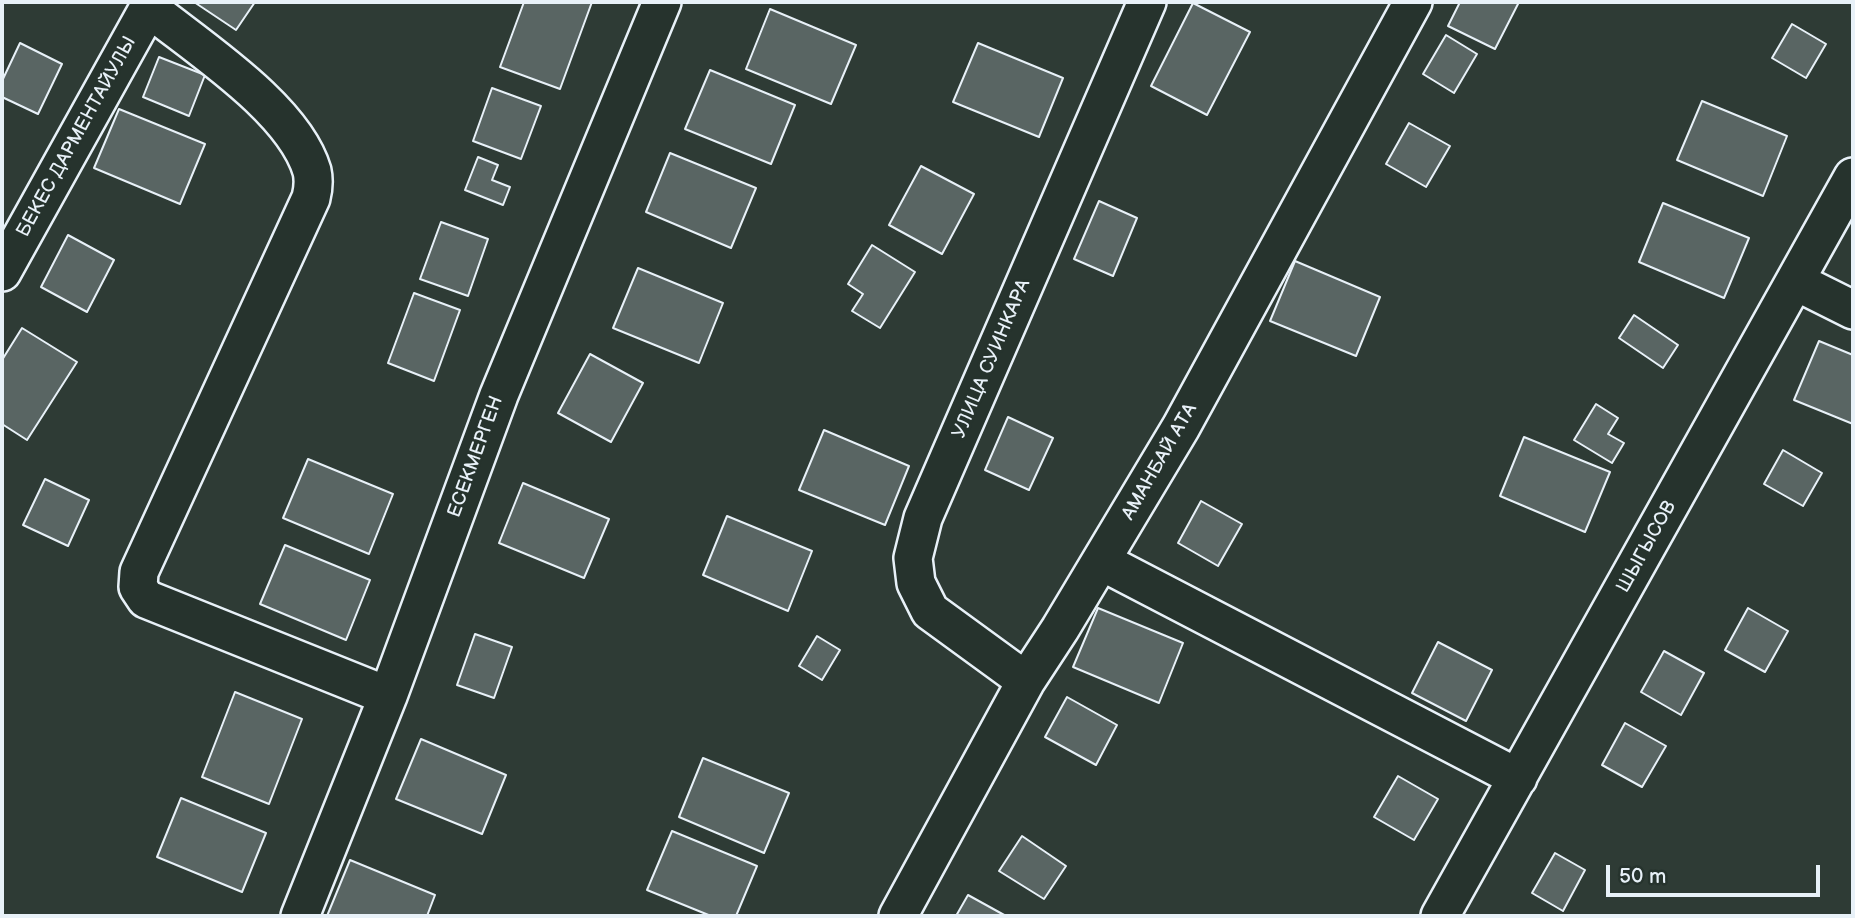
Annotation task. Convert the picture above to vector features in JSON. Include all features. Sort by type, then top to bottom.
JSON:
[{"type":"street","name":"EСЕКМЕРГЕН","points":[[300,916],[388,696],[499,396],[662,2]]},
{"type":"street","name":"УЛИЦА СУИНКАРА","points":[[1026,681],[930,611],[916,583],[914,558],[923,518],[1147,2]]},
{"type":"street","name":"АМАНБАЙ АТА","points":[[898,916],[1026,681],[1181,428],[1413,2]]},
{"type":"street","points":[[151,5],[261,97],[294,135],[312,172],[313,186],[312,198],[139,572],[138,587],[146,598],[388,696]]},
{"type":"street","name":"БЕКЕС ДАРМЕНТАЙУЛЫ","points":[[2,272],[151,5]]},
{"type":"street","name":"ШЫГЫСОВ","points":[[1440,916],[1853,177]]},
{"type":"street","points":[[1796,281],[1853,310]]},
{"type":"street","points":[[1101,561],[1518,778]]},
{"type":"building","points":[[194,2],[255,2],[236,30]]},
{"type":"building","points":[[524,2],[592,2],[560,89],[500,67]]},
{"type":"building","points":[[1460,2],[1519,2],[1495,49],[1448,26]]},
{"type":"building","points":[[1193,3],[1250,32],[1207,115],[1151,86]]},
{"type":"building","points":[[770,9],[856,45],[831,104],[746,69]]},
{"type":"building","points":[[1792,24],[1826,44],[1806,78],[1772,58]]},
{"type":"building","points":[[1446,35],[1477,54],[1454,93],[1423,74]]},
{"type":"building","points":[[20,43],[62,64],[38,114],[2,97],[2,81]]},
{"type":"building","points":[[978,43],[1063,78],[1039,137],[953,102]]},
{"type":"building","points":[[159,57],[205,75],[189,116],[143,97]]},
{"type":"building","points":[[710,70],[795,105],[771,164],[685,129]]},
{"type":"building","points":[[492,88],[541,106],[521,159],[473,141]]},
{"type":"building","points":[[1702,101],[1787,136],[1763,196],[1677,160]]},
{"type":"building","points":[[119,109],[205,144],[180,204],[94,168]]},
{"type":"building","points":[[1409,123],[1450,146],[1426,187],[1386,164]]},
{"type":"building","points":[[670,153],[756,188],[731,248],[646,212]]},
{"type":"building","points":[[478,157],[498,165],[492,180],[510,187],[503,205],[465,190]]},
{"type":"building","points":[[921,166],[974,194],[942,254],[889,225]]},
{"type":"building","points":[[1099,201],[1137,218],[1113,276],[1074,259]]},
{"type":"building","points":[[1663,203],[1749,238],[1724,298],[1639,262]]},
{"type":"building","points":[[441,222],[488,239],[468,296],[420,279]]},
{"type":"building","points":[[68,235],[114,260],[87,312],[41,287]]},
{"type":"building","points":[[872,245],[915,272],[880,328],[852,311],[863,294],[848,284]]},
{"type":"building","points":[[1295,261],[1380,297],[1356,356],[1270,321]]},
{"type":"building","points":[[638,268],[723,303],[699,363],[613,328]]},
{"type":"building","points":[[414,293],[460,310],[434,381],[388,363]]},
{"type":"building","points":[[1634,315],[1678,345],[1663,368],[1619,338]]},
{"type":"building","points":[[22,328],[77,362],[27,440],[2,424],[2,360]]},
{"type":"building","points":[[1819,341],[1853,355],[1853,424],[1794,400]]},
{"type":"building","points":[[590,354],[643,383],[611,442],[558,413]]},
{"type":"building","points":[[1596,404],[1618,418],[1608,434],[1624,443],[1612,463],[1574,440]]},
{"type":"building","points":[[1008,417],[1053,438],[1029,490],[985,470]]},
{"type":"building","points":[[824,430],[909,466],[885,525],[799,490]]},
{"type":"building","points":[[1524,437],[1610,472],[1585,532],[1500,496]]},
{"type":"building","points":[[1783,450],[1822,473],[1803,506],[1764,484]]},
{"type":"building","points":[[308,459],[393,494],[369,554],[283,518]]},
{"type":"building","points":[[45,479],[89,500],[68,546],[23,525]]},
{"type":"building","points":[[523,483],[609,519],[584,578],[499,543]]},
{"type":"building","points":[[1201,501],[1242,524],[1218,566],[1178,543]]},
{"type":"building","points":[[727,516],[812,551],[788,611],[703,575]]},
{"type":"building","points":[[285,545],[370,580],[346,640],[260,604]]},
{"type":"building","points":[[1098,608],[1183,643],[1159,703],[1073,667]]},
{"type":"building","points":[[1748,608],[1788,631],[1765,672],[1725,650]]},
{"type":"building","points":[[475,634],[512,647],[494,698],[457,685]]},
{"type":"building","points":[[817,636],[840,650],[822,680],[799,666]]},
{"type":"building","points":[[1438,642],[1492,670],[1466,721],[1412,693]]},
{"type":"building","points":[[1664,651],[1704,673],[1681,715],[1641,692]]},
{"type":"building","points":[[235,692],[302,719],[269,804],[202,777]]},
{"type":"building","points":[[1067,697],[1117,725],[1096,765],[1045,737]]},
{"type":"building","points":[[1625,723],[1666,746],[1642,787],[1602,765]]},
{"type":"building","points":[[421,739],[506,775],[482,834],[396,799]]},
{"type":"building","points":[[703,758],[789,793],[764,853],[679,817]]},
{"type":"building","points":[[1398,776],[1438,799],[1414,840],[1374,817]]},
{"type":"building","points":[[181,798],[266,833],[242,892],[157,857]]},
{"type":"building","points":[[672,831],[757,866],[736,916],[711,916],[647,890]]},
{"type":"building","points":[[1022,836],[1066,866],[1044,899],[999,871]]},
{"type":"building","points":[[1555,853],[1585,870],[1563,911],[1532,893]]},
{"type":"building","points":[[350,860],[435,895],[427,916],[327,916]]},
{"type":"building","points":[[968,895],[1006,916],[956,916]]}]
